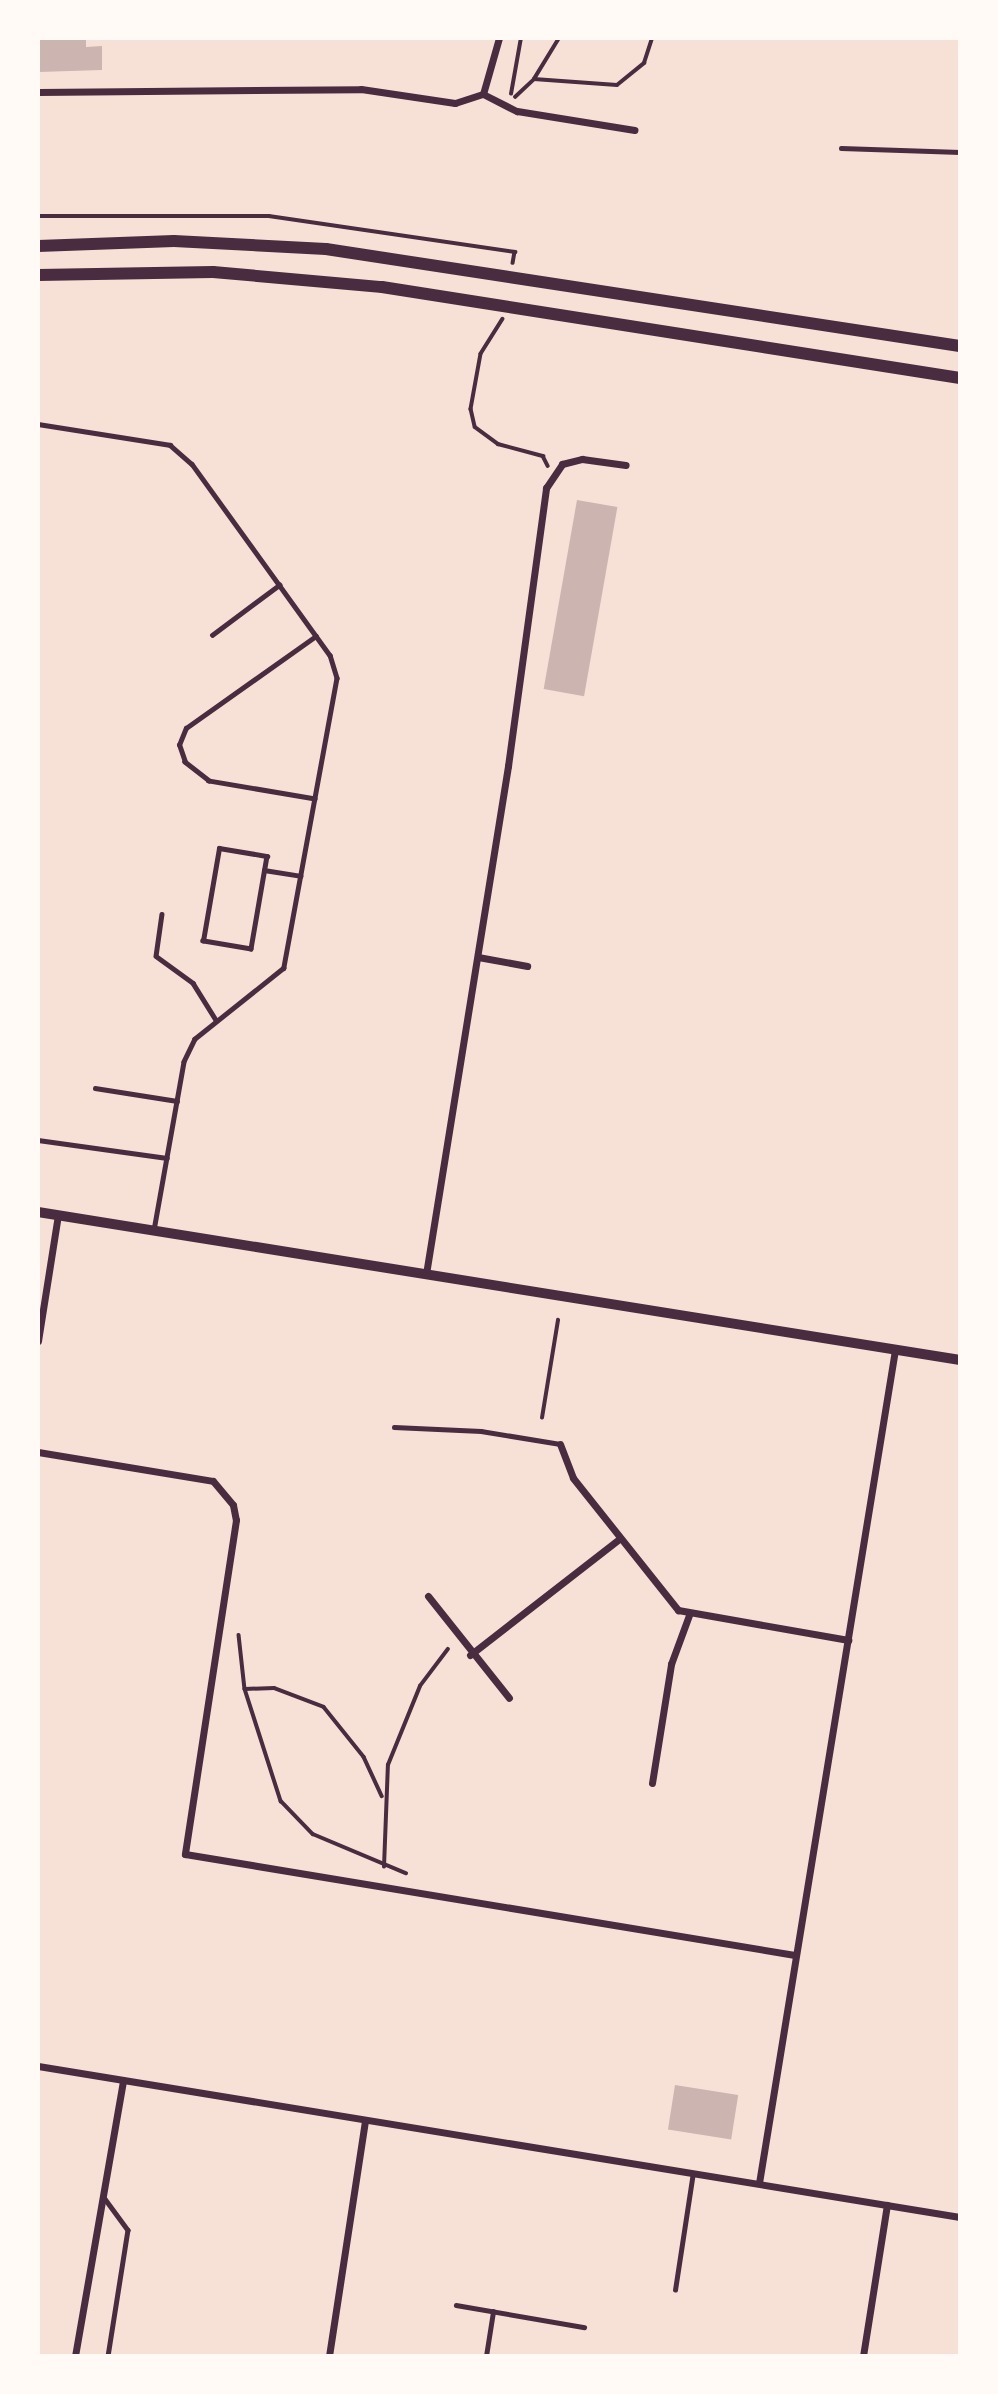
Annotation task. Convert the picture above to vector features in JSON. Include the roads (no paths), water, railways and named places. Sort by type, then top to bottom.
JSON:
[{"type":"main road","points":[[38,246],[174,241],[326,250],[960,346]]},
{"type":"main road","points":[[38,275],[213,272],[382,287],[960,378]]},
{"type":"street","points":[[483,94],[499,38]]},
{"type":"street","points":[[38,92],[361,89],[455,103],[483,94],[517,111],[634,130]]},
{"type":"street","points":[[426,1274],[478,957],[552,472],[582,459],[626,465]]},
{"type":"street","points":[[478,957],[527,966]]},
{"type":"street","points":[[38,1212],[960,1360]]},
{"type":"street","points":[[38,1341],[58,1214]]},
{"type":"street","points":[[759,2183],[895,1350]]},
{"type":"street","points":[[560,1444],[573,1478],[619,1539],[667,1600],[689,1615],[848,1640]]},
{"type":"street","points":[[38,1452],[214,1481],[233,1505],[236,1521],[185,1854],[795,1955]]},
{"type":"street","points":[[470,1655],[619,1539]]},
{"type":"street","points":[[428,1596],[470,1655],[509,1698]]},
{"type":"street","points":[[652,1783],[671,1664],[689,1615]]},
{"type":"street","points":[[38,2066],[960,2217]]},
{"type":"street","points":[[75,2356],[123,2080]]},
{"type":"street","points":[[329,2356],[365,2121]]},
{"type":"street","points":[[863,2356],[887,2205]]},
{"type":"lane","points":[[841,148],[960,152]]},
{"type":"lane","points":[[38,424],[170,445],[192,464],[316,636],[337,678],[284,968],[195,1039],[177,1101],[154,1231]]},
{"type":"lane","points":[[212,635],[279,585]]},
{"type":"lane","points":[[315,799],[209,781],[185,762],[179,745],[186,728],[316,636]]},
{"type":"lane","points":[[219,848],[267,856],[264,870],[251,949],[203,941],[219,848]]},
{"type":"lane","points":[[264,870],[301,876]]},
{"type":"lane","points":[[162,914],[156,956],[193,983],[216,1020]]},
{"type":"lane","points":[[94,1088],[177,1101]]},
{"type":"lane","points":[[38,1140],[167,1158]]},
{"type":"lane","points":[[394,1427],[481,1431],[560,1444]]},
{"type":"lane","points":[[675,2290],[693,2172]]},
{"type":"lane","points":[[102,2195],[128,2230],[108,2356]]},
{"type":"lane","points":[[456,2305],[584,2327]]},
{"type":"lane","points":[[486,2356],[493,2312]]}]
